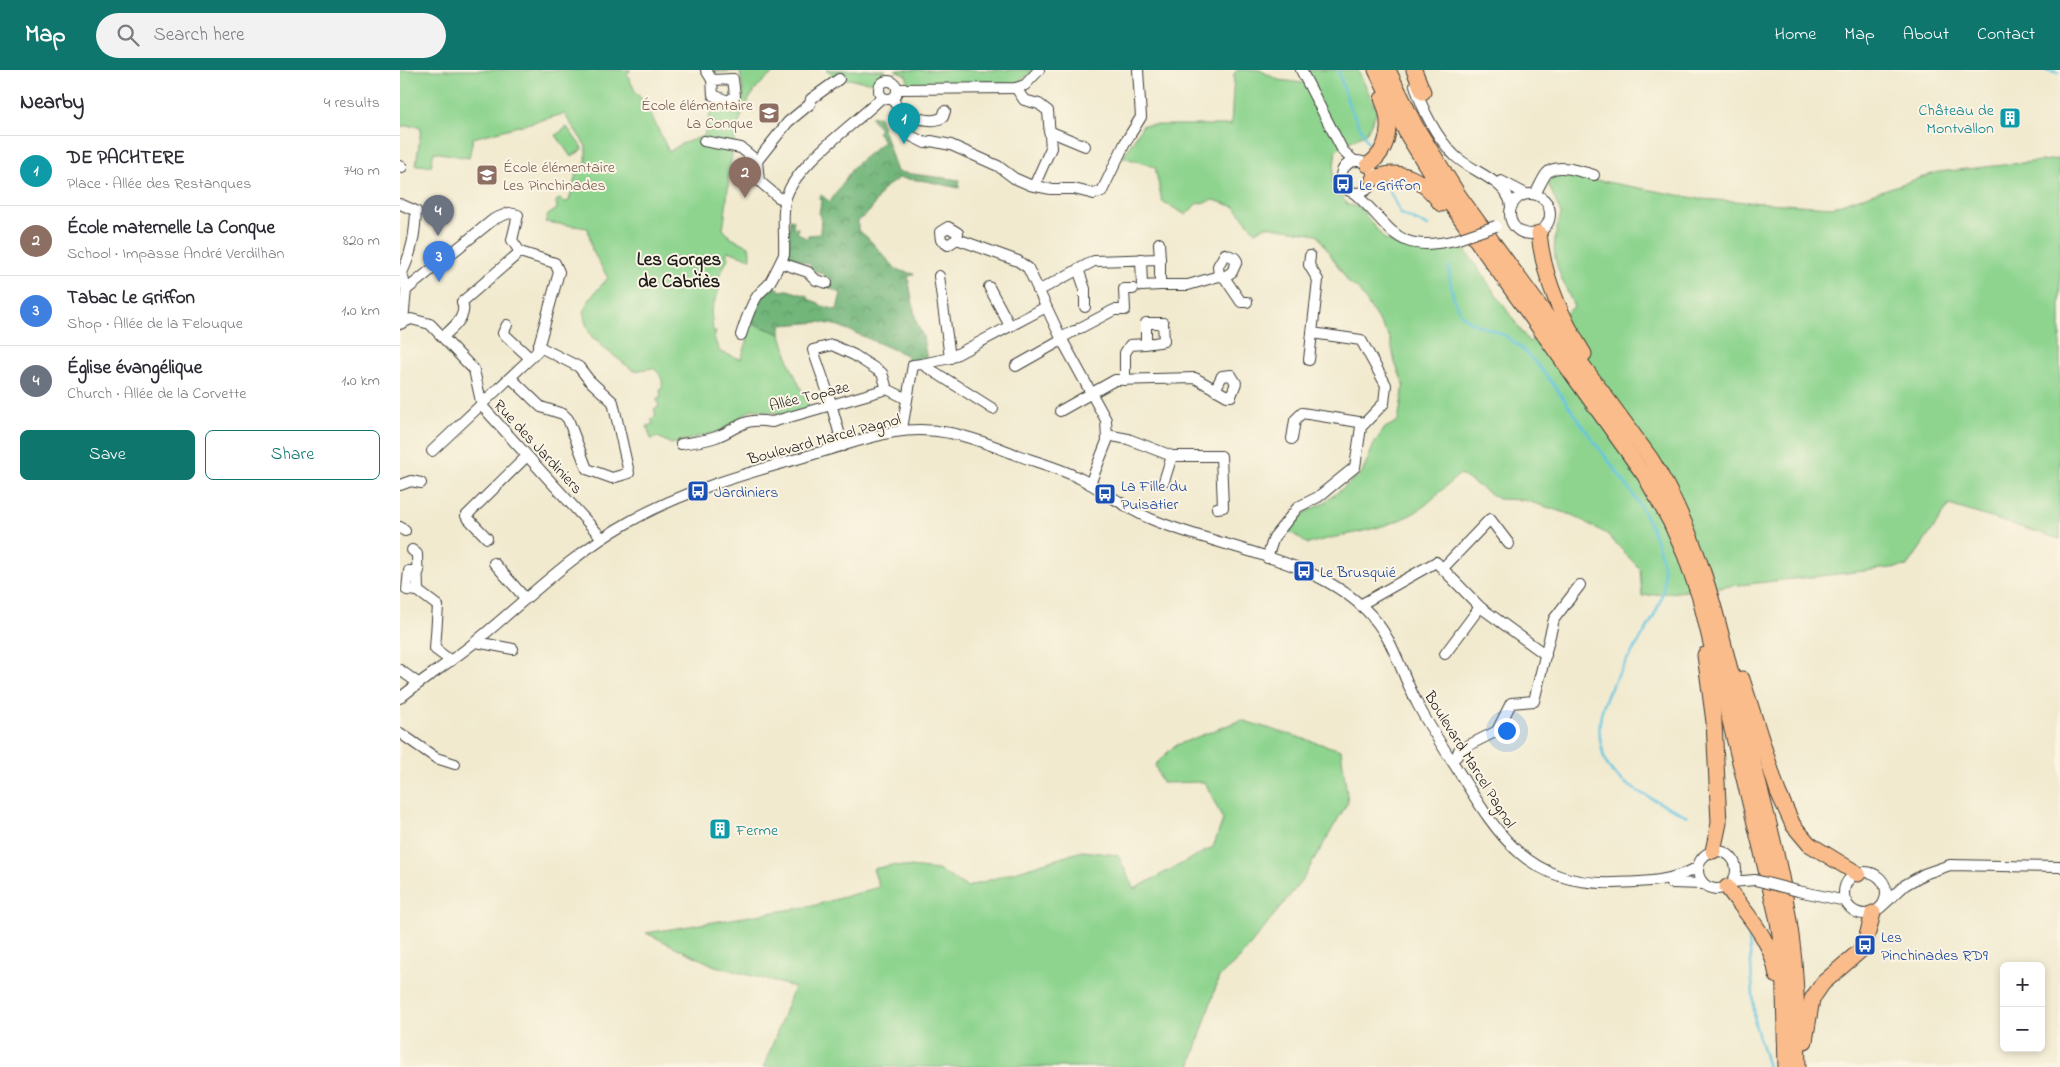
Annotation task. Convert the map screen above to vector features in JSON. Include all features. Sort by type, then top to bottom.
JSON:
[{"type":"highway","points":[[1366,173],[1384,148],[1388,136],[1386,107],[1369,70]]},
{"type":"highway","points":[[1376,70],[1407,134],[1445,196],[1520,305],[1644,476],[1670,521],[1685,555],[1700,598],[1778,920],[1784,974],[1784,1067]]},
{"type":"highway","points":[[1388,70],[1416,127],[1459,196],[1631,432],[1672,492],[1721,608],[1760,739],[1785,811],[1793,825],[1809,844],[1858,874]]},
{"type":"highway","points":[[1416,70],[1423,92]]},
{"type":"highway","points":[[1366,173],[1396,173],[1422,182],[1482,261],[1520,305]]},
{"type":"highway","points":[[1539,233],[1547,272],[1557,302],[1576,342],[1631,432]]},
{"type":"highway","points":[[1670,521],[1698,613],[1712,694],[1719,830],[1713,851]]},
{"type":"highway","points":[[1694,544],[1715,610],[1780,874],[1791,934],[1794,963],[1798,1067]]},
{"type":"highway","points":[[1729,885],[1754,922],[1773,958],[1778,981],[1784,1067]]},
{"type":"highway","points":[[1803,1067],[1807,1018],[1812,1000],[1823,983],[1861,950],[1877,910]]},
{"type":"street","points":[[706,70],[712,80]]},
{"type":"street","points":[[898,89],[1016,88],[1025,84],[1039,70]]},
{"type":"street","points":[[893,99],[903,118],[907,134],[914,138],[925,143],[931,141],[951,145],[998,166],[1014,178],[1034,186],[1094,194],[1102,192],[1125,143],[1141,118],[1138,70]]},
{"type":"street","points":[[1301,70],[1344,151],[1366,173],[1374,212]]},
{"type":"street","points":[[1410,70],[1418,94],[1440,138],[1455,156],[1506,192],[1511,206],[1511,221],[1522,233],[1530,236],[1539,233],[1549,217],[1549,208],[1544,199],[1490,175],[1459,151],[1445,135],[1423,92]]},
{"type":"street","points":[[785,200],[778,197],[759,181],[757,161],[788,122],[810,104],[812,99],[839,80]]},
{"type":"street","points":[[882,97],[879,87],[885,81],[893,82],[898,89]]},
{"type":"street","points":[[1016,88],[1024,100],[1044,107],[1048,112],[1051,148],[1034,186]]},
{"type":"street","points":[[893,99],[898,89]]},
{"type":"street","points":[[882,97],[893,99]]},
{"type":"street","points":[[742,335],[753,303],[758,295],[769,285],[784,255],[785,200],[790,188],[824,148],[882,97]]},
{"type":"street","points":[[903,118],[918,117],[934,120],[943,117],[945,111]]},
{"type":"street","points":[[1049,131],[1085,146]]},
{"type":"street","points":[[704,141],[741,148],[757,161]]},
{"type":"street","points":[[1344,151],[1343,184],[1374,212],[1392,233],[1413,243],[1434,245],[1511,221]]},
{"type":"street","points":[[1511,206],[1517,198],[1531,194],[1548,172],[1554,169],[1564,168],[1594,175]]},
{"type":"street","points":[[1343,170],[1366,173]]},
{"type":"street","points":[[1354,193],[1364,192],[1366,173]]},
{"type":"street","points":[[400,204],[416,211],[415,236],[409,258],[402,273],[406,296],[405,321]]},
{"type":"street","points":[[406,296],[494,219],[509,213],[518,215],[512,240],[520,252],[555,263],[559,272],[537,352],[482,406],[432,451]]},
{"type":"street","points":[[957,239],[1018,260],[1028,268],[1062,339],[1106,420],[1107,435],[1090,484]]},
{"type":"street","points":[[1159,243],[1160,285]]},
{"type":"street","points":[[443,337],[462,318],[464,307],[462,302],[520,252]]},
{"type":"street","points":[[1309,360],[1318,280],[1309,265],[1310,256]]},
{"type":"street","points":[[1138,288],[1141,259]]},
{"type":"street","points":[[1038,290],[1094,261],[1160,259]]},
{"type":"street","points":[[781,263],[808,272],[816,280],[827,283]]},
{"type":"street","points":[[1078,269],[1085,289],[1085,307]]},
{"type":"street","points":[[939,276],[950,358]]},
{"type":"street","points":[[1016,366],[1077,329],[1114,310],[1125,310],[1124,290],[1160,285],[1188,284],[1221,276],[1241,302],[1247,302]]},
{"type":"street","points":[[989,287],[1010,326]]},
{"type":"street","points":[[917,365],[950,358],[1046,307]]},
{"type":"street","name":"Rue des Jardiniers","points":[[405,321],[430,324],[474,370],[482,406],[602,538]]},
{"type":"street","points":[[507,325],[503,332],[530,358]]},
{"type":"street","points":[[1267,558],[1274,537],[1298,507],[1318,498],[1355,468],[1361,427],[1384,403],[1386,385],[1361,340],[1312,333]]},
{"type":"street","points":[[1124,380],[1125,352],[1130,345],[1146,344]]},
{"type":"street","points":[[843,446],[813,350],[832,345],[854,355],[882,373],[887,389],[907,399]]},
{"type":"street","points":[[511,378],[541,407],[563,414],[568,420],[587,469],[612,478],[629,473],[613,402],[589,380],[579,367],[538,346]]},
{"type":"street","points":[[902,429],[907,399],[917,365]]},
{"type":"street","points":[[917,365],[993,409]]},
{"type":"street","points":[[1060,411],[1115,380],[1195,378],[1214,390]]},
{"type":"street","name":"Allée Topaze","points":[[681,444],[717,437],[740,423],[757,419],[772,422],[887,389]]},
{"type":"street","points":[[1292,438],[1295,420],[1302,413],[1365,422]]},
{"type":"street","name":"Boulevard Marcel Pagnol","points":[[400,698],[476,642],[525,598],[602,538],[632,520],[673,500],[728,479],[902,429],[952,433],[1060,470],[1090,484],[1148,518],[1267,558],[1324,580],[1360,605],[1383,630],[1394,648],[1418,706],[1497,832],[1511,847],[1530,862],[1566,878],[1586,882],[1652,881],[1703,884]]},
{"type":"street","points":[[1107,435],[1128,438],[1172,456],[1221,456],[1223,507],[1217,508]]},
{"type":"street","points":[[487,538],[466,516],[527,456]]},
{"type":"street","points":[[1164,481],[1172,456]]},
{"type":"street","points":[[400,485],[411,482],[421,483]]},
{"type":"street","points":[[1443,568],[1490,519],[1509,544]]},
{"type":"street","points":[[412,550],[417,554],[418,590],[438,606],[436,649],[451,661]]},
{"type":"street","points":[[1360,605],[1436,562],[1480,607],[1546,655]]},
{"type":"street","points":[[494,563],[525,598]]},
{"type":"street","points":[[1448,755],[1456,756],[1459,750],[1497,731],[1511,703],[1534,701],[1554,619],[1580,585]]},
{"type":"street","points":[[1445,654],[1480,607]]},
{"type":"street","points":[[476,642],[513,649]]},
{"type":"street","points":[[400,670],[418,683]]},
{"type":"street","points":[[400,732],[436,758],[455,764]]},
{"type":"street","points":[[1754,880],[1715,890],[1703,884],[1697,873],[1698,867],[1703,856],[1713,851],[1719,851],[1730,856],[1736,866],[1754,880],[1846,901]]},
{"type":"street","points":[[1905,885],[1894,885],[1870,873],[1858,874],[1850,879],[1846,887],[1846,901],[1850,908],[1860,914],[1877,910],[1905,885],[1924,874],[1950,865],[2060,867]]},
{"type":"street","points":[[1729,885],[1736,866]]},
{"type":"street","name":"Boulevard Marcel Pagnol","points":[[1652,881],[1679,877],[1698,867]]},
{"type":"street","points":[[1877,910],[1887,893],[1881,879]]},
{"type":"street","points":[[1821,894],[1846,887]]},
{"type":"green space","points":[[400,70],[631,70],[627,74],[635,91],[647,106],[669,152],[681,144],[704,136],[712,107],[728,111],[744,99],[740,71],[716,72],[713,70],[779,70],[762,83],[749,99],[740,119],[734,141],[723,229],[731,238],[749,246],[751,259],[728,251],[726,255],[729,256],[714,288],[719,290],[711,311],[713,331],[716,332],[714,338],[720,352],[741,359],[748,339],[743,337],[749,322],[781,334],[790,365],[810,408],[786,415],[752,409],[721,431],[671,444],[658,437],[651,439],[647,426],[653,424],[651,419],[656,416],[654,409],[659,407],[657,399],[661,398],[661,377],[653,368],[634,371],[601,346],[597,339],[594,340],[588,330],[584,314],[589,301],[608,278],[592,250],[588,228],[545,222],[548,215],[557,209],[556,201],[559,199],[565,202],[569,201],[577,170],[586,163],[586,146],[564,114],[473,138],[469,158],[434,152],[431,166],[416,165],[421,129],[419,126],[400,126]]},
{"type":"green space","points":[[826,70],[886,70],[876,76],[876,83],[833,77]]},
{"type":"green space","points":[[895,70],[1035,70],[1015,85],[909,85],[906,75]]},
{"type":"green space","points":[[1237,70],[1260,70],[1278,80],[1313,84],[1306,70],[1358,70],[1377,111],[1367,132],[1336,150],[1332,181],[1347,204],[1360,208],[1385,240],[1436,251],[1463,247],[1529,342],[1574,307],[1559,271],[1554,252],[1561,214],[1548,183],[1553,175],[1562,174],[1700,199],[1832,207],[1938,172],[2060,159],[2060,539],[1949,505],[1908,566],[1642,596],[1640,569],[1607,534],[1572,515],[1524,500],[1498,499],[1460,474],[1419,510],[1393,523],[1308,544],[1289,531],[1307,511],[1324,503],[1362,473],[1375,442],[1385,428],[1398,421],[1404,385],[1395,363],[1390,338],[1358,289],[1349,283],[1317,234],[1266,226],[1255,232],[1235,207],[1214,200],[1196,204],[1186,215],[1162,201],[1155,167],[1123,157],[1143,125],[1231,125],[1234,74]]},
{"type":"green space","points":[[879,116],[897,172],[960,180],[959,188],[899,178],[883,189],[870,211],[858,221],[858,230],[867,237],[897,270],[914,274],[908,277],[916,321],[923,337],[927,361],[921,363],[907,361],[908,357],[904,354],[839,326],[820,322],[781,325],[781,334],[749,322],[757,302],[772,286],[780,291],[787,290],[808,296],[808,299],[819,303],[819,305],[837,310],[841,293],[829,288],[831,279],[824,277],[824,274],[810,269],[811,264],[788,256],[790,219],[794,220],[793,227],[798,228],[797,232],[807,239],[808,235],[820,234],[821,216],[819,215],[821,201],[818,198],[821,195],[830,202],[854,166],[884,141],[877,132],[880,129],[871,117]]},
{"type":"green space","points":[[567,127],[583,149],[571,157],[556,135]]},
{"type":"green space","points":[[1241,720],[1341,750],[1348,802],[1303,879],[1239,959],[1219,977],[1190,1067],[764,1067],[794,987],[715,966],[646,933],[812,906],[879,887],[873,869],[892,865],[938,870],[967,887],[1082,851],[1118,855],[1134,889],[1213,847],[1223,820],[1205,782],[1162,783],[1155,765],[1174,746]]},
{"type":"waterway","points":[[1338,70],[1349,105],[1368,143]]},
{"type":"waterway","points":[[2046,70],[2060,73]]},
{"type":"waterway","points":[[1387,186],[1401,214],[1428,226]]},
{"type":"waterway","points":[[1449,266],[1454,299],[1463,316],[1473,323],[1504,335],[1532,359],[1561,395],[1614,468],[1647,518],[1662,563],[1664,579],[1662,595],[1655,614],[1611,688],[1603,708],[1599,727],[1605,760],[1615,774],[1623,782],[1655,801],[1687,816]]},
{"type":"waterway","points":[[1749,937],[1755,1024],[1768,1067]]},
{"type":"place","name":"École élémentaire La Conque","points":[[769,113]]},
{"type":"place","name":"Château de Montvallon","points":[[2010,118]]},
{"type":"place","name":"DE PACHTERE","points":[[904,144]]},
{"type":"place","name":"École élémentaire Les Pinchinades","points":[[487,175]]},
{"type":"place","name":"Le Griffon","points":[[1343,184]]},
{"type":"place","name":"École maternelle La Conque","points":[[745,198]]},
{"type":"place","name":"Église évangélique","points":[[438,236]]},
{"type":"place","name":"Tabac Le Griffon","points":[[439,282]]},
{"type":"place","name":"Jardiniers","points":[[698,491]]},
{"type":"place","name":"La Fille du Puisatier","points":[[1105,494]]},
{"type":"place","name":"Le Brusquié","points":[[1304,571]]},
{"type":"place","name":"Ferme","points":[[720,829]]},
{"type":"place","name":"Les Pinchinades RD9","points":[[1865,945]]},
{"type":"district","name":"Les Gorges de Cabriès","points":[[679,269]]}]
